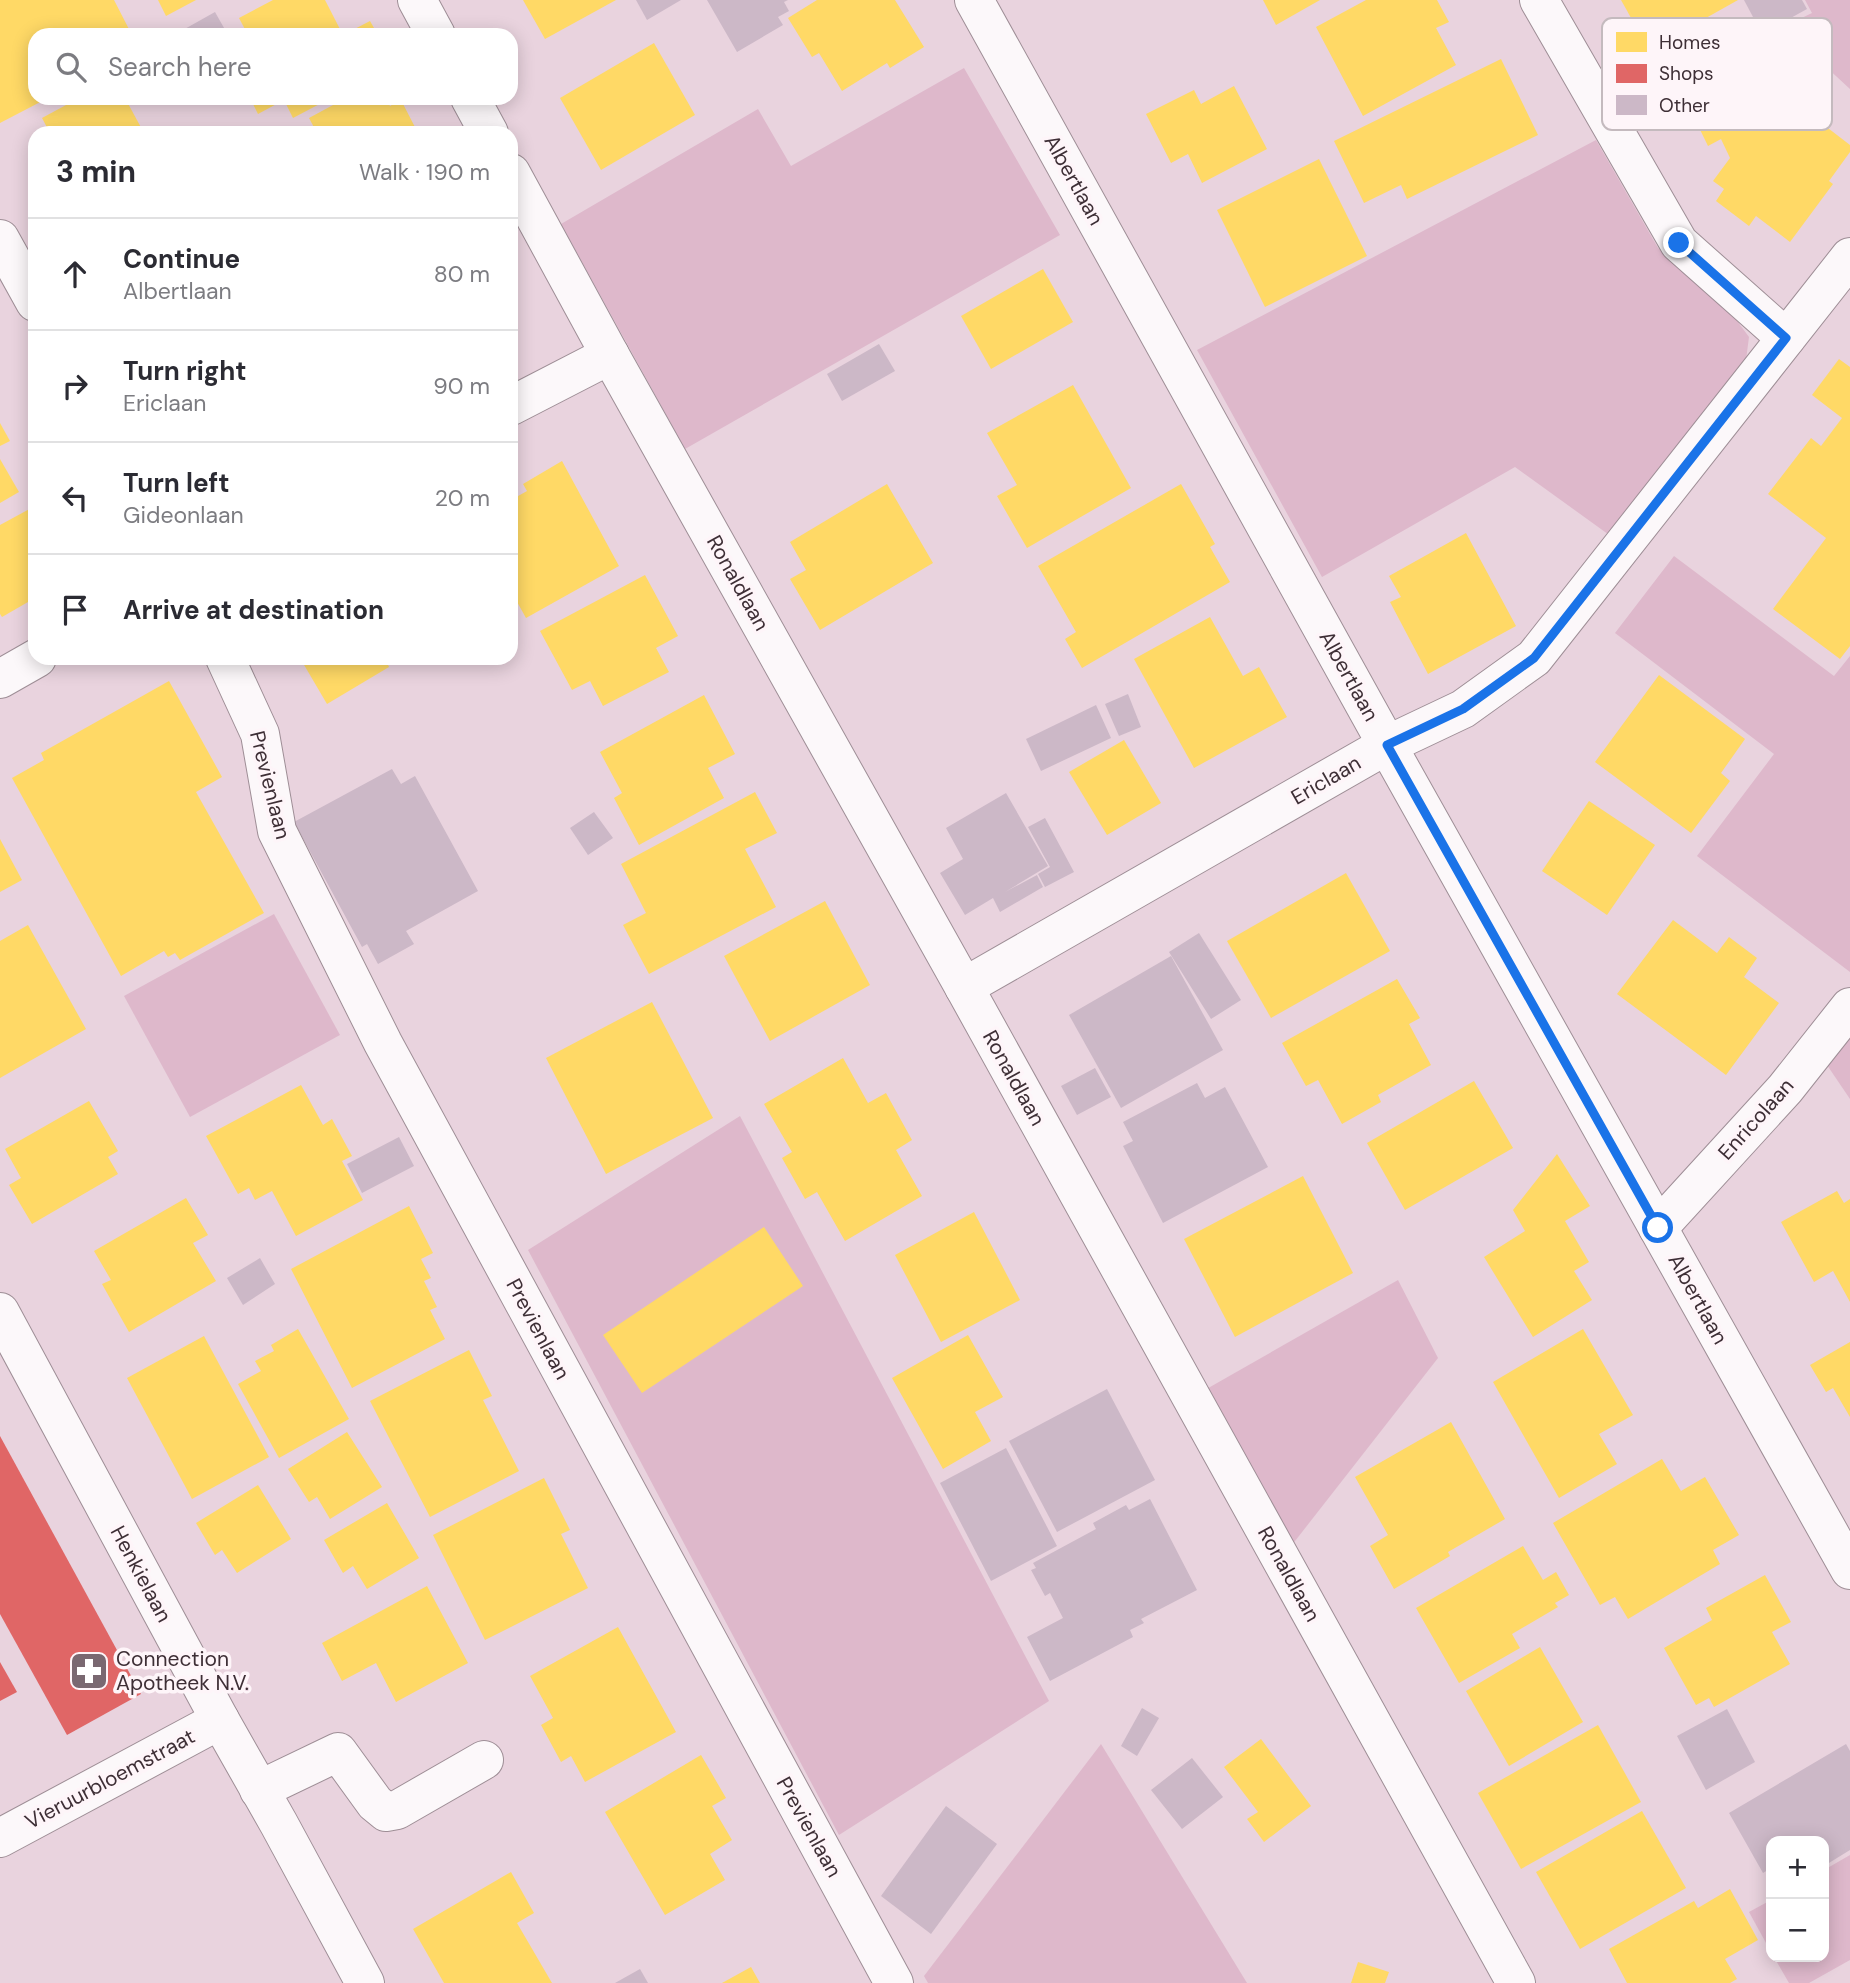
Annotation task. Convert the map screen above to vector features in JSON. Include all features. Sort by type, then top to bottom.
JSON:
[{"type":"street","points":[[417,0],[432,28]]},
{"type":"street","name":"Albertlaan","points":[[974,0],[1387,745],[1850,1570]]},
{"type":"street","points":[[1539,0],[1602,109]]},
{"type":"street","points":[[474,105],[485,126]]},
{"type":"street","points":[[1614,130],[1679,243],[1786,338]]},
{"type":"street","name":"Ronaldlaan","points":[[518,186],[1516,1983]]},
{"type":"street","points":[[0,239],[28,289]]},
{"type":"street","name":"Ericlaan","points":[[964,987],[1387,745],[1463,709],[1534,658],[1850,257]]},
{"type":"street","points":[[518,402],[610,355]]},
{"type":"street","points":[[0,678],[28,663]]},
{"type":"street","name":"Previenlaan","points":[[228,665],[260,734],[277,831],[377,1031],[894,1983]]},
{"type":"street","name":"Enricolaan","points":[[1658,1228],[1785,1088],[1850,1007]]},
{"type":"street","name":"Henkielaan","points":[[0,1312],[365,1983]]},
{"type":"street","name":"Vieruurbloemstraat","points":[[0,1838],[220,1720]]},
{"type":"street","points":[[259,1790],[338,1752],[374,1803],[386,1812],[397,1810],[484,1760]]},
{"type":"shaded area","points":[[1805,0],[1850,0],[1850,89],[1832,72],[1832,18],[1802,18],[1812,13]]},
{"type":"shaded area","points":[[964,68],[1060,235],[685,449],[561,224],[758,109],[791,166]]},
{"type":"shaded area","points":[[1596,140],[1658,248],[1732,314],[1749,337],[1746,360],[1612,537],[1515,467],[1322,577],[1197,350]]},
{"type":"shaded area","points":[[1674,556],[1834,676],[1850,656],[1850,972],[1697,856],[1774,754],[1615,633]]},
{"type":"shaded area","points":[[274,914],[340,1035],[190,1117],[124,996]]},
{"type":"shaded area","points":[[1850,1036],[1850,1099],[1827,1065]]},
{"type":"shaded area","points":[[740,1116],[1049,1701],[839,1835],[528,1250]]},
{"type":"shaded area","points":[[1398,1280],[1438,1358],[1288,1550],[1203,1391]]},
{"type":"shaded area","points":[[1101,1744],[1247,1983],[928,1983],[924,1976]]},
{"type":"shaded area","points":[[1850,1855],[1850,1960],[1809,1983],[1789,1983],[1777,1962],[1829,1962],[1829,1867]]},
{"type":"shaded area","points":[[1766,1903],[1766,1943],[1749,1912]]},
{"type":"building: Homes","points":[[0,0],[114,0],[128,28],[28,28],[28,105],[35,105],[0,123]]},
{"type":"building: Homes","points":[[158,0],[196,0],[166,16]]},
{"type":"building: Homes","points":[[273,0],[325,0],[339,28],[244,28],[239,18]]},
{"type":"building: Homes","points":[[523,0],[616,0],[545,39]]},
{"type":"building: Homes","points":[[817,0],[895,0],[924,47],[890,68],[887,63],[842,91],[819,53],[812,57],[788,18]]},
{"type":"building: Homes","points":[[1263,0],[1320,0],[1276,25]]},
{"type":"building: Homes","points":[[1366,0],[1437,0],[1449,22],[1436,28],[1456,65],[1363,116],[1316,27]]},
{"type":"building: Homes","points":[[1621,0],[1738,0],[1706,18],[1631,18]]},
{"type":"building: Homes","points":[[370,21],[374,28],[356,28]]},
{"type":"building: Homes","points":[[654,43],[695,115],[601,170],[560,98]]},
{"type":"building: Homes","points":[[1501,59],[1538,135],[1407,199],[1401,185],[1364,203],[1334,141]]},
{"type":"building: Homes","points":[[1234,86],[1267,149],[1202,183],[1188,154],[1171,163],[1146,114],[1194,90],[1201,104]]},
{"type":"building: Homes","points":[[66,105],[129,105],[140,126],[46,126],[42,118]]},
{"type":"building: Homes","points":[[254,105],[275,105],[258,114]]},
{"type":"building: Homes","points":[[286,105],[318,105],[293,118]]},
{"type":"building: Homes","points":[[333,105],[404,105],[414,126],[313,126],[309,118]]},
{"type":"building: Homes","points":[[1700,130],[1830,130],[1850,145],[1850,152],[1829,181],[1833,184],[1790,242],[1756,216],[1749,226],[1716,201],[1724,189],[1713,181],[1730,158],[1721,139],[1708,146]]},
{"type":"building: Homes","points":[[1319,159],[1367,256],[1265,307],[1217,210]]},
{"type":"building: Homes","points":[[1043,269],[1073,322],[991,369],[961,316]]},
{"type":"building: Homes","points":[[1839,359],[1850,367],[1850,646],[1840,659],[1773,609],[1826,538],[1768,494],[1811,438],[1821,446],[1842,418],[1812,395]]},
{"type":"building: Homes","points":[[1073,385],[1131,488],[1027,548],[997,496],[1017,485],[987,433]]},
{"type":"building: Homes","points":[[0,423],[10,441],[0,446]]},
{"type":"building: Homes","points":[[0,459],[19,492],[0,503]]},
{"type":"building: Homes","points":[[562,461],[619,566],[526,618],[518,604],[518,496],[527,491],[523,484]]},
{"type":"building: Homes","points":[[887,484],[933,563],[820,630],[790,579],[806,570],[790,542]]},
{"type":"building: Homes","points":[[1181,484],[1215,544],[1210,547],[1230,582],[1082,668],[1065,639],[1076,632],[1038,566]]},
{"type":"building: Homes","points":[[28,510],[28,602],[2,617],[0,614],[0,525]]},
{"type":"building: Homes","points":[[1466,533],[1516,626],[1428,674],[1390,602],[1401,597],[1389,576]]},
{"type":"building: Homes","points":[[645,575],[678,636],[656,648],[669,672],[603,706],[590,681],[572,690],[540,631]]},
{"type":"building: Homes","points":[[1210,617],[1243,676],[1259,667],[1287,717],[1194,768],[1134,659]]},
{"type":"building: Homes","points":[[304,665],[388,665],[389,667],[327,704]]},
{"type":"building: Homes","points":[[1659,675],[1745,739],[1721,773],[1730,781],[1691,833],[1595,762]]},
{"type":"building: Homes","points":[[169,681],[222,777],[196,792],[264,913],[180,960],[175,953],[168,957],[164,951],[121,976],[12,778],[44,760],[41,753]]},
{"type":"building: Homes","points":[[704,695],[735,754],[708,768],[724,798],[639,845],[614,798],[622,793],[600,752]]},
{"type":"building: Homes","points":[[1124,740],[1161,803],[1107,835],[1069,772]]},
{"type":"building: Homes","points":[[755,792],[777,833],[745,849],[776,907],[649,974],[623,925],[646,913],[621,864]]},
{"type":"building: Homes","points":[[1589,801],[1655,845],[1607,915],[1542,871]]},
{"type":"building: Homes","points":[[0,839],[22,880],[0,892]]},
{"type":"building: Homes","points":[[1346,873],[1390,951],[1271,1018],[1227,941]]},
{"type":"building: Homes","points":[[825,901],[870,985],[770,1041],[724,956]]},
{"type":"building: Homes","points":[[1673,920],[1717,953],[1729,937],[1757,958],[1744,977],[1779,1003],[1726,1075],[1617,994]]},
{"type":"building: Homes","points":[[28,925],[86,1029],[0,1078],[0,941]]},
{"type":"building: Homes","points":[[1397,979],[1420,1018],[1409,1024],[1431,1065],[1378,1095],[1381,1102],[1342,1124],[1318,1080],[1306,1086],[1282,1043]]},
{"type":"building: Homes","points":[[652,1002],[713,1118],[606,1174],[546,1058]]},
{"type":"building: Homes","points":[[843,1058],[868,1103],[886,1093],[912,1140],[896,1150],[922,1196],[845,1241],[817,1192],[805,1199],[782,1158],[792,1152],[764,1104]]},
{"type":"building: Homes","points":[[1474,1081],[1513,1148],[1405,1210],[1367,1143]]},
{"type":"building: Homes","points":[[301,1085],[323,1125],[332,1119],[352,1156],[342,1161],[363,1200],[296,1236],[272,1191],[255,1200],[249,1188],[238,1194],[206,1136]]},
{"type":"building: Homes","points":[[89,1101],[118,1151],[108,1157],[118,1174],[32,1224],[9,1185],[21,1178],[5,1149]]},
{"type":"building: Homes","points":[[1557,1154],[1590,1206],[1565,1221],[1589,1262],[1574,1271],[1592,1300],[1533,1337],[1484,1257],[1525,1231],[1513,1210]]},
{"type":"building: Homes","points":[[1303,1176],[1353,1273],[1235,1337],[1184,1239]]},
{"type":"building: Homes","points":[[1837,1191],[1844,1203],[1850,1199],[1850,1302],[1833,1271],[1814,1282],[1781,1222]]},
{"type":"building: Homes","points":[[186,1198],[208,1235],[193,1243],[216,1281],[129,1332],[102,1284],[111,1280],[94,1251]]},
{"type":"building: Homes","points":[[409,1206],[433,1253],[421,1259],[431,1278],[424,1281],[437,1307],[430,1310],[445,1339],[352,1388],[291,1269]]},
{"type":"building: Homes","points":[[974,1212],[1020,1300],[941,1342],[895,1255]]},
{"type":"building: Homes","points":[[764,1227],[803,1286],[642,1393],[603,1335]]},
{"type":"building: Homes","points":[[298,1329],[349,1419],[279,1458],[238,1384],[261,1371],[255,1361],[274,1351],[271,1345]]},
{"type":"building: Homes","points":[[1583,1329],[1633,1415],[1599,1434],[1617,1464],[1559,1498],[1493,1382]]},
{"type":"building: Homes","points":[[968,1335],[1003,1397],[975,1412],[991,1441],[943,1469],[892,1378]]},
{"type":"building: Homes","points":[[204,1336],[269,1457],[192,1499],[127,1378]]},
{"type":"building: Homes","points":[[1850,1342],[1850,1417],[1833,1388],[1826,1392],[1810,1365]]},
{"type":"building: Homes","points":[[469,1350],[492,1396],[483,1400],[519,1471],[430,1517],[370,1401]]},
{"type":"building: Homes","points":[[1451,1422],[1505,1519],[1448,1552],[1450,1556],[1394,1589],[1370,1546],[1388,1535],[1355,1477]]},
{"type":"building: Homes","points":[[347,1432],[382,1487],[330,1519],[317,1497],[309,1502],[288,1469]]},
{"type":"building: Homes","points":[[1662,1459],[1681,1491],[1705,1477],[1739,1535],[1713,1550],[1720,1564],[1628,1619],[1615,1597],[1600,1605],[1553,1523]]},
{"type":"building: Homes","points":[[544,1478],[570,1530],[561,1534],[588,1588],[485,1640],[433,1535]]},
{"type":"building: Homes","points":[[258,1485],[291,1539],[237,1573],[222,1550],[215,1555],[196,1523]]},
{"type":"building: Homes","points":[[387,1503],[419,1558],[367,1589],[353,1566],[343,1573],[324,1540]]},
{"type":"building: Homes","points":[[1523,1546],[1543,1580],[1556,1572],[1569,1595],[1555,1603],[1558,1607],[1512,1634],[1520,1648],[1459,1683],[1416,1608]]},
{"type":"building: Homes","points":[[1765,1575],[1791,1622],[1772,1632],[1790,1664],[1714,1707],[1709,1698],[1696,1705],[1664,1648],[1712,1620],[1706,1608]]},
{"type":"building: Homes","points":[[427,1586],[468,1663],[396,1702],[376,1663],[342,1681],[322,1643]]},
{"type":"building: Homes","points":[[618,1627],[676,1732],[585,1782],[571,1756],[561,1762],[541,1725],[553,1718],[530,1676]]},
{"type":"building: Homes","points":[[1540,1647],[1583,1722],[1509,1766],[1466,1691]]},
{"type":"building: Homes","points":[[1598,1725],[1641,1802],[1521,1869],[1478,1793]]},
{"type":"building: Homes","points":[[1261,1739],[1311,1806],[1264,1842],[1247,1819],[1258,1812],[1224,1767]]},
{"type":"building: Homes","points":[[701,1755],[726,1798],[712,1806],[732,1840],[710,1854],[725,1880],[665,1915],[605,1812]]},
{"type":"building: Homes","points":[[1642,1811],[1686,1888],[1580,1949],[1536,1872]]},
{"type":"building: Homes","points":[[511,1872],[534,1913],[517,1923],[552,1983],[444,1983],[413,1929]]},
{"type":"building: Homes","points":[[1730,1889],[1758,1940],[1725,1959],[1737,1979],[1730,1983],[1627,1983],[1609,1949],[1694,1901],[1698,1908]]},
{"type":"building: Homes","points":[[1358,1962],[1389,1972],[1385,1983],[1351,1983]]},
{"type":"building: Homes","points":[[751,1967],[760,1983],[722,1983]]},
{"type":"building: Shops","points":[[0,1436],[141,1694],[67,1735],[0,1614]]},
{"type":"building: Shops","points":[[0,1662],[17,1692],[0,1701]]},
{"type":"building: Other","points":[[636,0],[681,0],[647,20]]},
{"type":"building: Other","points":[[707,0],[788,0],[784,2],[789,11],[778,17],[783,25],[737,52]]},
{"type":"building: Other","points":[[1744,0],[1802,0],[1807,9],[1791,18],[1754,18]]},
{"type":"building: Other","points":[[215,12],[224,28],[186,28]]},
{"type":"building: Other","points":[[879,344],[895,371],[842,401],[827,374]]},
{"type":"building: Other","points":[[1128,694],[1141,727],[1119,736],[1105,704]]},
{"type":"building: Other","points":[[1096,705],[1111,738],[1041,771],[1026,739]]},
{"type":"building: Other","points":[[392,769],[401,784],[415,776],[478,891],[406,931],[414,944],[378,964],[367,944],[362,947],[294,822]]},
{"type":"building: Other","points":[[1006,793],[1048,866],[1005,892],[1037,875],[1043,887],[1000,912],[993,898],[965,915],[940,873],[963,859],[946,828]]},
{"type":"building: Other","points":[[594,812],[613,838],[588,855],[570,828]]},
{"type":"building: Other","points":[[1045,818],[1074,872],[1045,887],[1038,874],[1050,867],[1028,827]]},
{"type":"building: Other","points":[[1199,933],[1241,1000],[1211,1019],[1169,952]]},
{"type":"building: Other","points":[[1171,956],[1223,1050],[1121,1108],[1069,1015]]},
{"type":"building: Other","points":[[1095,1068],[1111,1097],[1077,1115],[1061,1086]]},
{"type":"building: Other","points":[[1197,1083],[1205,1098],[1225,1087],[1268,1167],[1163,1223],[1123,1146],[1133,1141],[1123,1122]]},
{"type":"building: Other","points":[[399,1137],[414,1166],[362,1193],[347,1164]]},
{"type":"building: Other","points":[[260,1258],[275,1284],[243,1305],[227,1278]]},
{"type":"building: Other","points":[[1107,1389],[1155,1480],[1057,1532],[1009,1441]]},
{"type":"building: Other","points":[[1006,1448],[1057,1546],[991,1581],[940,1483]]},
{"type":"building: Other","points":[[1150,1499],[1197,1590],[1141,1619],[1144,1623],[1130,1630],[1133,1637],[1050,1681],[1027,1637],[1063,1618],[1050,1593],[1045,1596],[1031,1570],[1036,1568],[1033,1563],[1096,1529],[1093,1523],[1126,1505],[1129,1510]]},
{"type":"building: Other","points":[[1142,1708],[1159,1718],[1137,1756],[1121,1746]]},
{"type":"building: Other","points":[[1727,1709],[1755,1762],[1706,1790],[1677,1736]]},
{"type":"building: Other","points":[[1846,1744],[1850,1751],[1850,1850],[1829,1863],[1829,1836],[1766,1836],[1766,1871],[1763,1873],[1729,1813]]},
{"type":"building: Other","points":[[1192,1758],[1223,1797],[1182,1829],[1151,1790]]},
{"type":"building: Other","points":[[946,1806],[997,1844],[931,1934],[881,1896]]},
{"type":"building: Other","points":[[640,1969],[648,1983],[615,1983]]},
{"type":"place","name":"Connection Apotheek N.V.","points":[[89,1671]]},
{"type":"route","points":[[1658,1228],[1387,745],[1463,709],[1534,658],[1786,338],[1679,243]]}]
